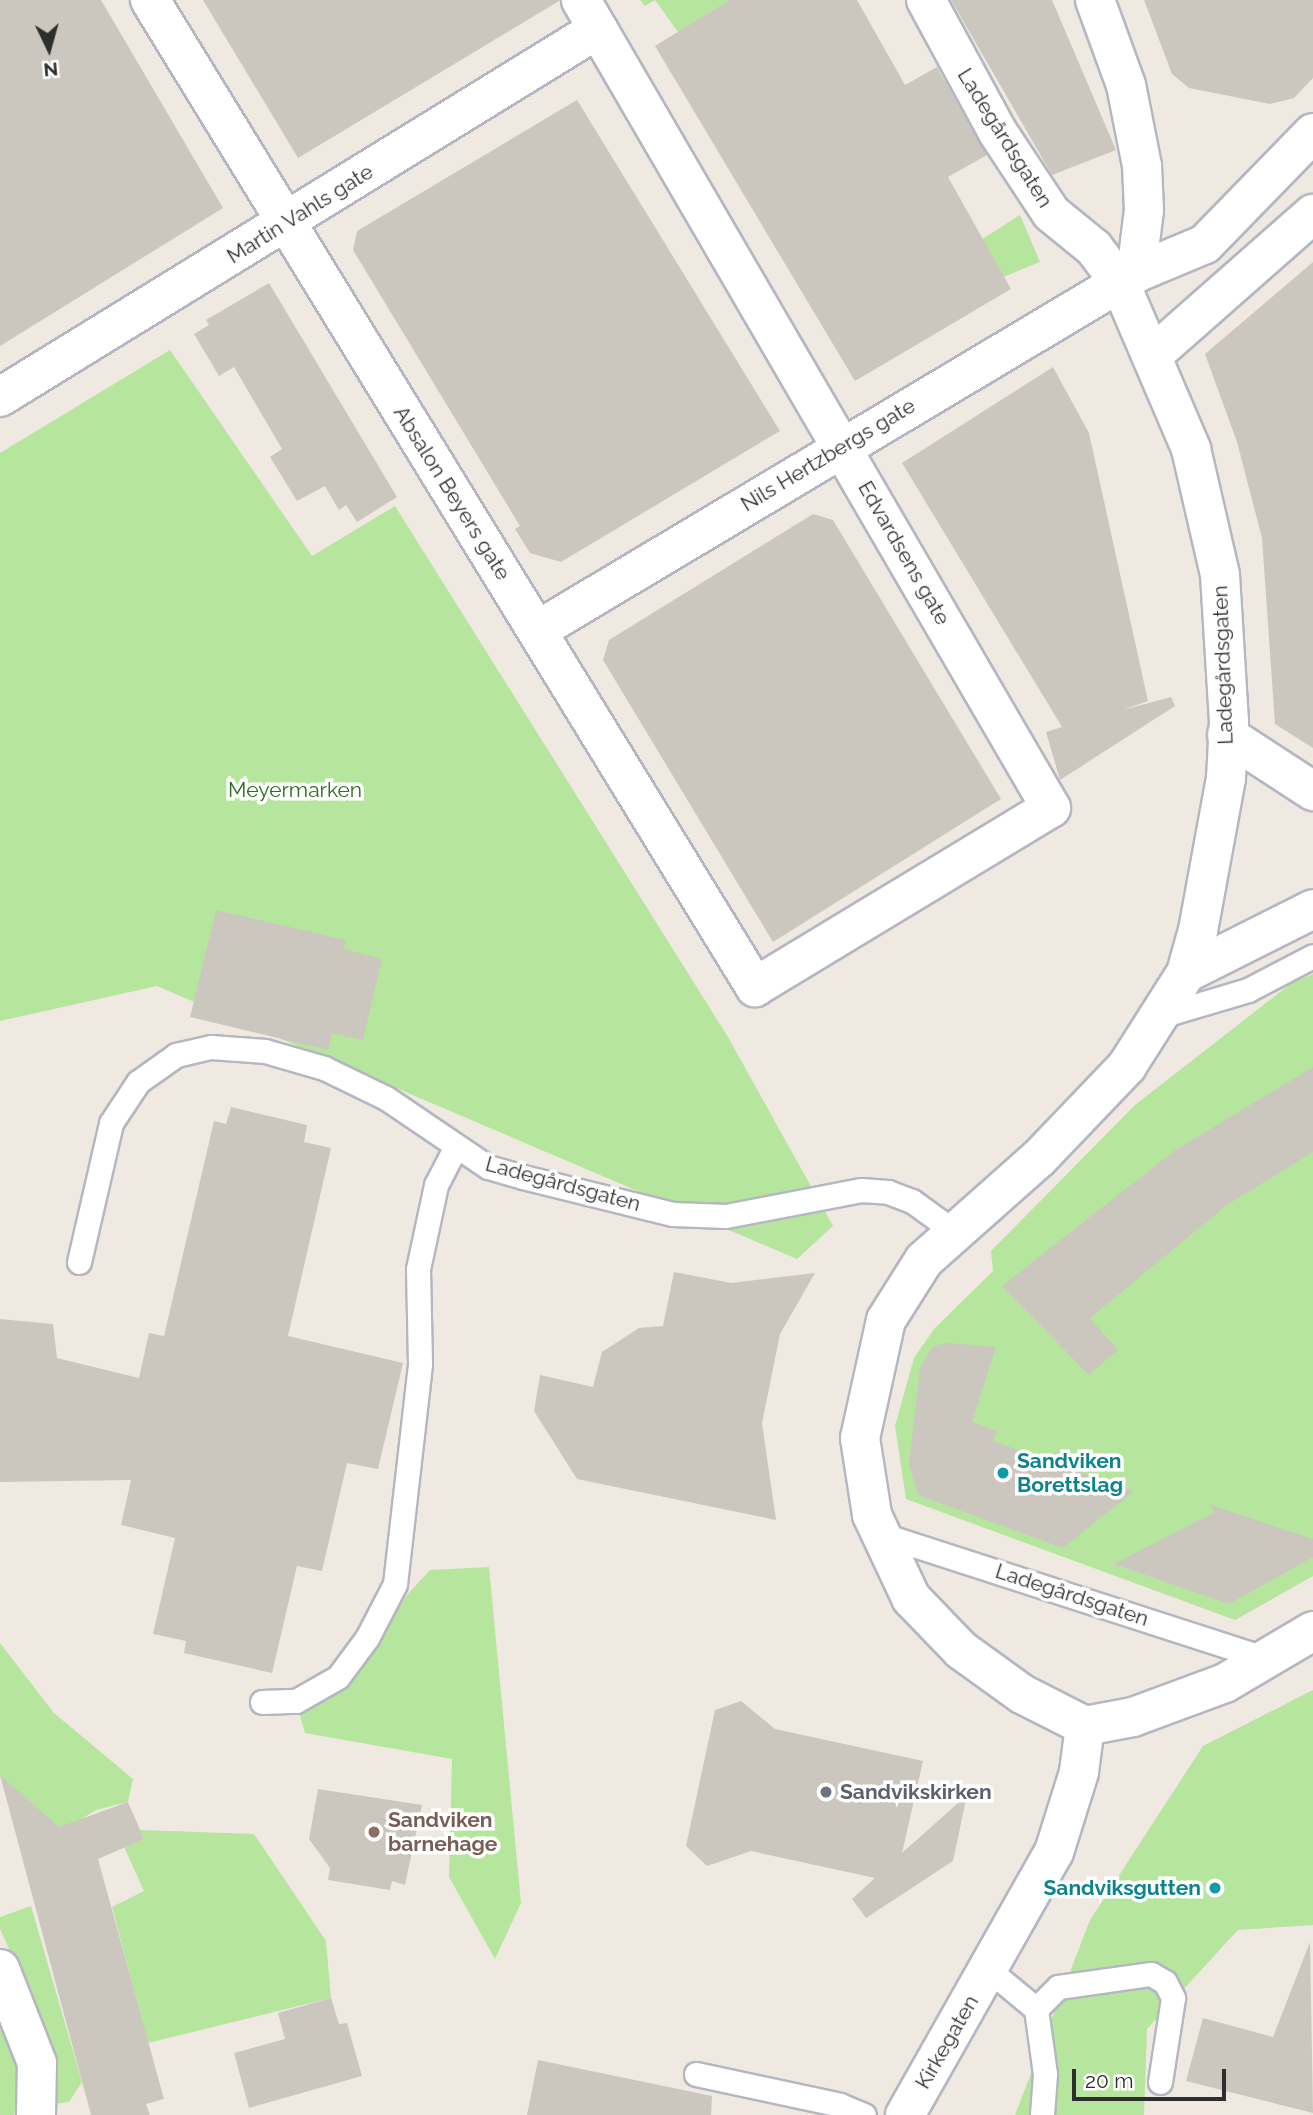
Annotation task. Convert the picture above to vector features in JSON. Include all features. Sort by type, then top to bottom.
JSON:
[{"type":"street","name":"Absalon Beyers gate","points":[[150,0],[755,987]]},
{"type":"street","name":"Ladegårdsgaten","points":[[926,0],[998,131],[1051,213],[1128,278],[1191,449],[1220,575],[1227,735],[1212,866],[1186,973],[1164,1015],[1090,1109],[952,1230],[923,1260],[886,1320],[871,1370],[860,1438],[880,1534],[911,1598],[961,1650],[1022,1694],[1085,1726]]},
{"type":"street","points":[[1095,0],[1126,85],[1142,166],[1144,210],[1128,278]]},
{"type":"street","name":"Martin Vahls gate","points":[[0,397],[285,224],[589,15]]},
{"type":"street","name":"Edvardsens gate","points":[[589,15],[843,445],[1051,808],[755,987]]},
{"type":"street","name":"Nils Hertzbergs gate","points":[[538,630],[843,445],[1128,278],[1205,244],[1313,133]]},
{"type":"street","points":[[1154,354],[1313,214]]},
{"type":"street","points":[[1227,735],[1313,791]]},
{"type":"street","points":[[1186,973],[1313,909]]},
{"type":"street","points":[[1085,1726],[1159,1707],[1225,1682],[1313,1631]]},
{"type":"street","name":"Kirkegaten","points":[[905,2115],[1054,1852],[1079,1772],[1085,1726]]},
{"type":"street","points":[[0,1969],[37,2063],[36,2115]]},
{"type":"lane","points":[[1164,1015],[1248,990],[1313,956]]},
{"type":"lane","name":"Ladegårdsgaten","points":[[79,1262],[111,1123],[138,1082],[176,1055],[211,1047],[265,1051],[324,1068],[397,1105],[455,1148],[488,1167],[673,1214],[752,1214],[861,1190],[912,1201],[952,1230]]},
{"type":"lane","points":[[262,1702],[296,1701],[338,1677],[367,1638],[395,1584],[420,1364],[418,1269],[436,1185],[455,1148]]},
{"type":"lane","name":"Ladegårdsgaten","points":[[880,1534],[1265,1658]]},
{"type":"lane","name":"Kirkegaten","points":[[989,1970],[1036,2009]]},
{"type":"lane","points":[[1042,2115],[1045,2074],[1036,2009],[1058,1987],[1122,1975],[1158,1978],[1174,1998],[1160,2082]]},
{"type":"lane","points":[[696,2074],[841,2105],[864,2115]]},
{"type":"green space","points":[[640,0],[655,0],[645,6]]},
{"type":"green space","points":[[655,0],[729,0],[678,32]]},
{"type":"green space","points":[[1020,215],[1040,262],[1003,277],[981,240]]},
{"type":"green space","name":"Meyermarken","points":[[170,350],[312,556],[395,506],[728,1037],[833,1226],[797,1259],[157,986],[0,1021],[0,453]]},
{"type":"green space","points":[[1313,974],[1313,1576],[1235,1620],[906,1499],[895,1426],[914,1358],[934,1329],[993,1271],[991,1251],[1135,1105],[1293,982]]},
{"type":"green space","points":[[489,1567],[521,1903],[495,1959],[449,1877],[452,1759],[305,1733],[299,1712],[361,1664],[396,1607],[430,1570]]},
{"type":"green space","points":[[0,1643],[54,1713],[133,1779],[128,1802],[96,1810],[57,1834],[0,1775]]},
{"type":"green space","points":[[1313,1690],[1313,1925],[1238,1930],[1147,2029],[1144,2115],[1015,2115],[1090,1920],[1203,1746]]},
{"type":"green space","points":[[140,1830],[254,1834],[326,1941],[331,1998],[148,2043],[112,1907],[144,1891],[124,1847],[144,1839]]},
{"type":"green space","points":[[31,1906],[82,2082],[69,2102],[55,2104],[32,2000],[0,1929],[0,1917]]},
{"type":"green space","points":[[0,2030],[19,2031],[15,2115],[0,2115]]},
{"type":"building","points":[[0,0],[101,0],[223,208],[0,346]]},
{"type":"building","points":[[203,0],[559,0],[559,1],[298,158]]},
{"type":"building","points":[[729,0],[857,0],[905,85],[937,67],[987,155],[948,177],[1011,289],[855,381],[655,46]]},
{"type":"building","points":[[951,0],[1052,0],[1116,150],[1052,175]]},
{"type":"building","points":[[1144,0],[1313,0],[1313,78],[1294,98],[1270,104],[1189,88],[1172,74]]},
{"type":"building","points":[[577,100],[780,431],[561,562],[530,553],[515,529],[520,526],[353,250],[357,231]]},
{"type":"building","points":[[1313,262],[1313,748],[1275,724],[1262,538],[1237,442],[1205,354]]},
{"type":"building","points":[[269,283],[397,497],[357,522],[346,505],[339,510],[325,486],[297,501],[270,457],[282,449],[234,367],[219,376],[194,334],[209,325],[206,320]]},
{"type":"building","points":[[1053,367],[1089,433],[1148,701],[1123,710],[1171,697],[1175,706],[1060,780],[1046,732],[1062,727],[902,463]]},
{"type":"building","points":[[813,514],[833,520],[1001,799],[773,942],[603,660],[609,640]]},
{"type":"building","points":[[216,910],[346,940],[344,949],[382,959],[363,1040],[332,1033],[328,1050],[190,1017]]},
{"type":"building","points":[[1313,1067],[1313,1152],[1227,1205],[1090,1318],[1118,1350],[1089,1375],[1002,1286],[1174,1151]]},
{"type":"building","points":[[231,1107],[307,1125],[304,1142],[331,1148],[288,1336],[403,1363],[378,1469],[347,1463],[322,1571],[297,1566],[272,1673],[184,1653],[186,1641],[153,1634],[175,1538],[121,1525],[131,1480],[0,1482],[0,1319],[53,1324],[57,1358],[139,1378],[149,1333],[164,1336],[214,1121],[226,1124]]},
{"type":"building","points":[[674,1272],[731,1283],[815,1273],[780,1334],[762,1423],[776,1520],[577,1479],[534,1411],[540,1375],[593,1387],[602,1352],[639,1328],[663,1326]]},
{"type":"building","points":[[947,1343],[996,1347],[972,1422],[997,1431],[993,1441],[1134,1491],[1063,1548],[918,1495],[909,1465],[920,1368],[933,1346]]},
{"type":"building","points":[[1208,1504],[1313,1539],[1313,1557],[1229,1604],[1114,1564],[1215,1512]]},
{"type":"building","name":"Sandvikskirken","points":[[741,1701],[775,1729],[923,1761],[902,1853],[967,1795],[953,1861],[866,1918],[852,1899],[875,1878],[751,1851],[707,1866],[686,1846],[715,1710]]},
{"type":"building","points":[[0,1775],[59,1827],[128,1802],[144,1839],[98,1859],[164,2099],[146,2104],[150,2115],[91,2115]]},
{"type":"building","points":[[318,1789],[422,1805],[405,1885],[392,1881],[390,1890],[328,1880],[330,1868],[309,1839]]},
{"type":"building","points":[[1310,1942],[1313,2113],[1186,2081],[1203,2018],[1273,2037]]},
{"type":"building","points":[[331,1998],[339,2024],[347,2023],[362,2076],[249,2108],[234,2053],[285,2039],[278,2013]]},
{"type":"building","points":[[538,2060],[712,2096],[711,2115],[527,2115]]},
{"type":"place","name":"Sandviken Borettslag","points":[[1003,1473]]},
{"type":"place","name":"Sandvikskirken","points":[[826,1792]]},
{"type":"place","name":"Sandviken barnehage","points":[[374,1832]]},
{"type":"place","name":"Sandviksgutten","points":[[1215,1888]]}]
